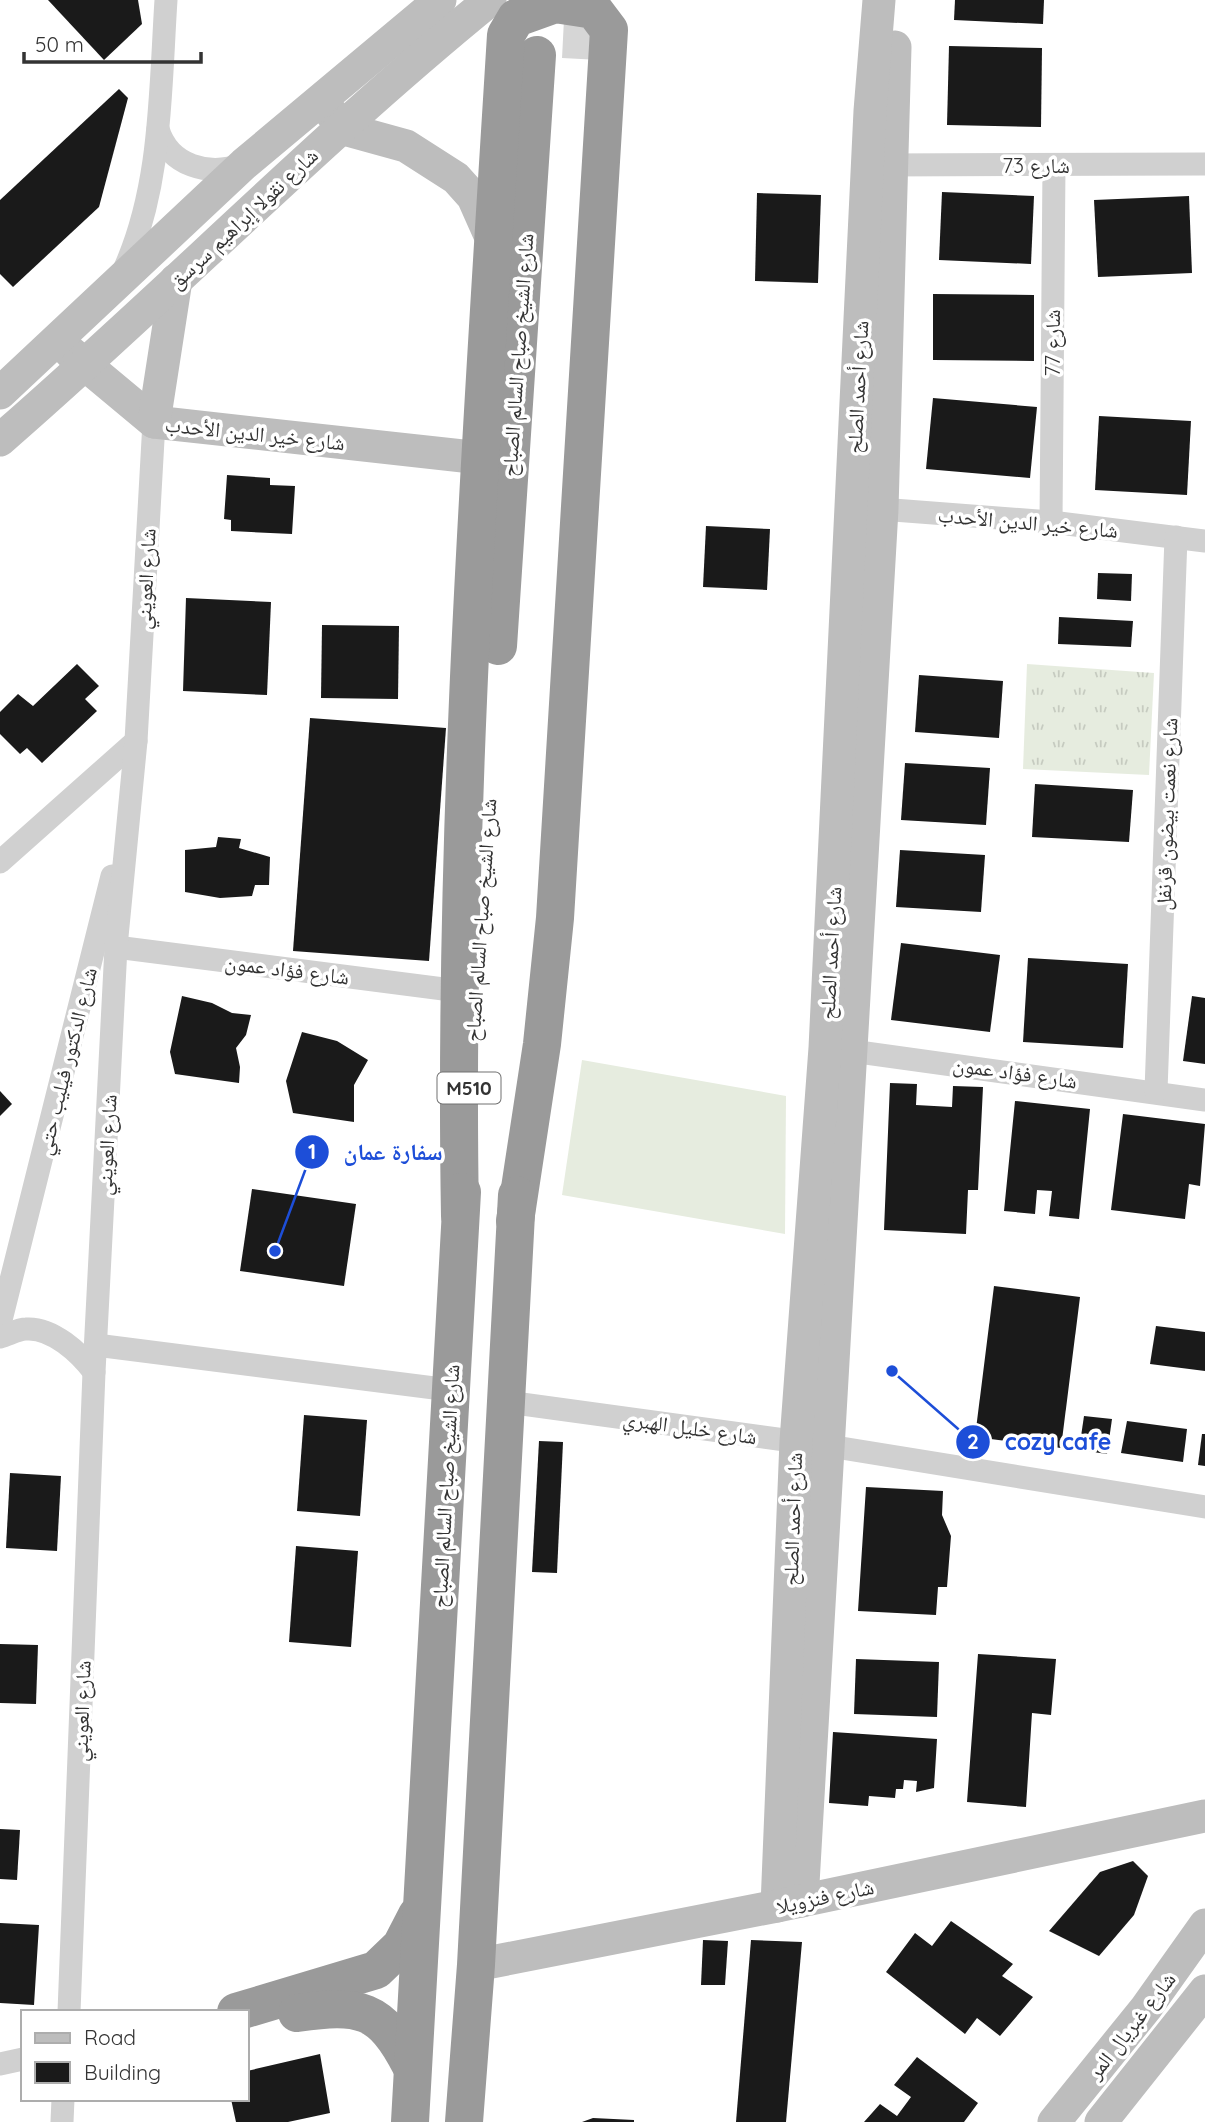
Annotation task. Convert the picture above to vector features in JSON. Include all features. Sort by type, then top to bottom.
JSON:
[{"type":"highway","points":[[460,1216],[459,991],[464,806],[506,35],[516,18],[555,4],[610,15],[555,918],[542,1044],[516,1222]]},
{"type":"highway","name":"شارع الشيخ صباح السالم الصباح","points":[[410,2102],[460,1216],[537,55]]},
{"type":"highway","name":"M510","points":[[466,2114],[581,59]]},
{"type":"highway","points":[[243,2010],[376,1969],[401,1947],[421,1907]]},
{"type":"highway","points":[[248,2021],[339,2007],[354,2008],[383,2023],[398,2040],[410,2102]]},
{"type":"street","points":[[119,281],[138,235],[158,129],[166,0]]},
{"type":"street","name":"شارع نقولا إبراهيم سرسق","points":[[0,393],[244,164],[440,0]]},
{"type":"street","name":"شارع نقولا إبراهيم سرسق","points":[[0,440],[85,366],[343,125],[490,0]]},
{"type":"street","name":"شارع أحمد الصلح","points":[[790,1903],[829,1446],[838,1049],[867,508],[880,165],[879,0]]},
{"type":"street","name":"شارع أحمد الصلح","points":[[880,165],[896,0]]},
{"type":"street","points":[[319,102],[343,125],[356,133],[406,146],[456,178],[473,197],[493,242]]},
{"type":"street","points":[[158,129],[171,153],[188,164],[216,169],[244,164]]},
{"type":"street","name":"شارع 73","points":[[880,165],[1205,164]]},
{"type":"street","name":"شارع 77","points":[[1051,522],[1054,165]]},
{"type":"street","name":"شارع العويني","points":[[69,2010],[94,1372],[116,947],[136,741],[154,422],[176,280]]},
{"type":"street","name":"شارع خير الدين الأحدب","points":[[57,341],[154,422],[481,458]]},
{"type":"street","name":"شارع خير الدين الأحدب","points":[[867,508],[1051,522],[1205,541]]},
{"type":"street","name":"شارع نعمت بيضون قرنفل","points":[[1156,1091],[1176,537]]},
{"type":"street","points":[[0,862],[136,741]]},
{"type":"street","name":"شارع الدكتور فيليب حتي","points":[[0,1324],[131,798]]},
{"type":"street","name":"شارع فؤاد عمون","points":[[116,947],[459,991]]},
{"type":"street","name":"شارع أحمد الصلح","points":[[790,1903],[796,1441],[838,1049]]},
{"type":"street","name":"شارع فؤاد عمون","points":[[838,1049],[1156,1091],[1205,1100]]},
{"type":"street","points":[[0,1337],[27,1328],[61,1340],[80,1352],[94,1372]]},
{"type":"street","points":[[96,1345],[450,1390]]},
{"type":"street","name":"شارع خليل الهبري","points":[[507,1402],[796,1441],[1205,1507]]},
{"type":"street","name":"شارع فنزويلا","points":[[476,1965],[1194,1821]]},
{"type":"street","name":"شارع غبريال المر","points":[[1054,2122],[1146,2008],[1205,1925]]},
{"type":"street","name":"شارع غبريال المر","points":[[1101,2122],[1205,1991]]},
{"type":"street","points":[[0,2064],[21,2059]]},
{"type":"street","points":[[62,2122],[63,2101]]},
{"type":"green space","points":[[1027,664],[1154,673],[1149,775],[1023,769]]},
{"type":"green space","points":[[582,1060],[786,1096],[785,1234],[562,1195]]},
{"type":"building","points":[[48,0],[138,0],[142,24],[104,60]]},
{"type":"building","points":[[955,0],[1044,0],[1043,24],[954,20]]},
{"type":"building","points":[[949,46],[1042,48],[1041,127],[947,125]]},
{"type":"building","points":[[119,89],[128,98],[99,207],[13,287],[0,274],[0,200]]},
{"type":"building","points":[[942,192],[1034,196],[1031,264],[939,260]]},
{"type":"building","points":[[757,193],[821,195],[818,283],[755,281]]},
{"type":"building","points":[[1189,196],[1192,273],[1098,277],[1094,200]]},
{"type":"building","points":[[933,294],[1034,295],[1034,361],[933,360]]},
{"type":"building","points":[[933,398],[1037,407],[1030,478],[926,469]]},
{"type":"building","points":[[1099,416],[1191,421],[1187,495],[1095,490]]},
{"type":"building","points":[[227,475],[270,478],[270,485],[295,486],[292,534],[231,531],[231,520],[224,519]]},
{"type":"building","points":[[706,526],[770,529],[767,590],[703,587]]},
{"type":"building","points":[[1098,573],[1132,574],[1131,601],[1097,599]]},
{"type":"building","points":[[186,598],[271,602],[267,695],[183,691]]},
{"type":"building","points":[[1059,617],[1133,621],[1131,647],[1058,644]]},
{"type":"building","points":[[322,625],[399,626],[398,699],[321,698]]},
{"type":"building","points":[[77,664],[99,686],[85,699],[97,711],[42,763],[27,748],[20,754],[0,734],[0,712],[18,694],[33,706]]},
{"type":"building","points":[[919,675],[1003,681],[999,738],[915,732]]},
{"type":"building","points":[[310,718],[446,728],[429,961],[293,951]]},
{"type":"building","points":[[905,763],[990,768],[986,825],[901,820]]},
{"type":"building","points":[[1035,784],[1133,790],[1129,842],[1032,837]]},
{"type":"building","points":[[218,837],[241,839],[239,848],[270,857],[269,885],[255,885],[252,896],[220,898],[185,892],[185,850],[216,847]]},
{"type":"building","points":[[900,850],[985,855],[981,912],[896,907]]},
{"type":"building","points":[[901,943],[1000,955],[990,1032],[891,1020]]},
{"type":"building","points":[[1028,958],[1128,964],[1123,1048],[1023,1042]]},
{"type":"building","points":[[182,996],[212,1003],[232,1013],[251,1015],[246,1035],[236,1048],[240,1067],[239,1083],[175,1074],[170,1052]]},
{"type":"building","points":[[1192,996],[1205,998],[1205,1064],[1183,1061]]},
{"type":"building","points":[[302,1032],[337,1041],[368,1060],[354,1085],[354,1122],[293,1113],[286,1081]]},
{"type":"building","points":[[890,1083],[917,1084],[916,1105],[952,1107],[953,1086],[983,1087],[978,1190],[968,1190],[966,1234],[884,1230]]},
{"type":"building","points":[[0,1091],[12,1104],[0,1116]]},
{"type":"building","points":[[1015,1101],[1090,1109],[1079,1219],[1049,1216],[1052,1191],[1037,1190],[1035,1214],[1004,1211]]},
{"type":"building","points":[[1123,1114],[1205,1124],[1200,1186],[1189,1184],[1185,1219],[1111,1210]]},
{"type":"building","points":[[252,1189],[356,1204],[344,1286],[240,1271]]},
{"type":"building","points":[[994,1286],[1080,1297],[1061,1448],[975,1437]]},
{"type":"building","points":[[1156,1326],[1205,1332],[1205,1371],[1150,1364]]},
{"type":"building","points":[[304,1415],[367,1420],[360,1516],[297,1511]]},
{"type":"building","points":[[1084,1416],[1112,1419],[1107,1454],[1079,1450]]},
{"type":"building","points":[[1127,1421],[1187,1429],[1183,1462],[1121,1453]]},
{"type":"building","points":[[1202,1434],[1205,1434],[1205,1466],[1198,1465]]},
{"type":"building","points":[[539,1441],[563,1442],[557,1573],[532,1572]]},
{"type":"building","points":[[10,1473],[61,1476],[57,1551],[6,1548]]},
{"type":"building","points":[[866,1487],[943,1491],[942,1515],[951,1536],[947,1587],[938,1587],[936,1615],[858,1611]]},
{"type":"building","points":[[296,1546],[358,1551],[351,1647],[289,1642]]},
{"type":"building","points":[[0,1644],[38,1645],[36,1704],[0,1703]]},
{"type":"building","points":[[978,1654],[1056,1659],[1051,1715],[1032,1713],[1026,1807],[967,1802]]},
{"type":"building","points":[[856,1659],[939,1662],[937,1717],[854,1714]]},
{"type":"building","points":[[833,1732],[937,1739],[934,1788],[916,1792],[917,1781],[904,1780],[903,1789],[896,1789],[895,1798],[869,1796],[868,1806],[829,1803]]},
{"type":"building","points":[[0,1829],[20,1830],[17,1880],[0,1879]]},
{"type":"building","points":[[1133,1861],[1148,1876],[1134,1915],[1099,1956],[1049,1931],[1100,1872]]},
{"type":"building","points":[[951,1921],[1013,1964],[1002,1976],[1033,1997],[1000,2036],[977,2018],[965,2034],[886,1972],[915,1933],[932,1946]]},
{"type":"building","points":[[0,1923],[39,1925],[34,2005],[0,2003]]},
{"type":"building","points":[[703,1940],[728,1941],[725,1985],[701,1985]]},
{"type":"building","points":[[751,1940],[802,1942],[786,2122],[736,2122]]},
{"type":"building","points":[[320,2054],[330,2113],[288,2122],[236,2122],[231,2101],[248,2101],[248,2071]]},
{"type":"building","points":[[917,2057],[978,2103],[964,2122],[864,2122],[880,2104],[897,2116],[911,2097],[894,2085]]},
{"type":"building","points":[[593,2118],[634,2120],[634,2122],[582,2122]]},
{"type":"tunnel","points":[[581,59],[584,0]]},
{"type":"place","name":"سفارة عمان","points":[[275,1251]]},
{"type":"place","name":"cozy cafe","points":[[892,1371]]}]
